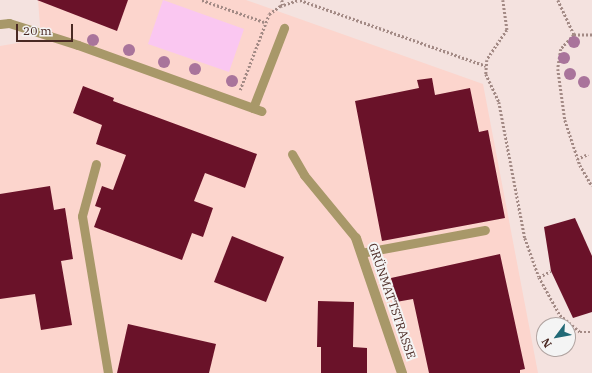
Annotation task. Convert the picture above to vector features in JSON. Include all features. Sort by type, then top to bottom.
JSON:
[{"type":"street","name":"GRÜNMATTSTRASSE","points":[[356,238],[402,373]]},
{"type":"lane","points":[[0,24],[9,23],[78,45],[257,110],[284,28]]},
{"type":"lane","points":[[292,154],[304,175],[356,238]]},
{"type":"lane","points":[[96,164],[82,216],[108,373]]},
{"type":"lane","points":[[361,253],[485,230]]},
{"type":"path","points":[[202,0],[264,22]]},
{"type":"path","points":[[282,0],[283,5]]},
{"type":"path","points":[[236,102],[264,22],[270,14],[283,5],[294,0],[299,0],[486,66]]},
{"type":"path","points":[[503,0],[507,30],[486,66],[487,81],[499,102],[525,238],[540,276],[560,315],[580,332],[592,332]]},
{"type":"path","points":[[558,0],[574,35]]},
{"type":"path","points":[[592,35],[574,35],[561,49],[558,69],[565,120],[577,158],[592,186]]},
{"type":"path","points":[[577,158],[588,154]]},
{"type":"path","points":[[540,276],[551,271]]},
{"type":"shaded area","points":[[38,0],[246,0],[483,84],[538,373],[0,373],[0,46],[41,39]]},
{"type":"shaded area","points":[[163,0],[244,29],[229,72],[148,44]]},
{"type":"building","points":[[37,0],[128,0],[117,31]]},
{"type":"building","points":[[432,78],[435,95],[470,88],[479,132],[488,130],[505,218],[382,241],[355,101],[419,88],[417,80]]},
{"type":"building","points":[[83,86],[114,98],[113,101],[257,154],[245,188],[205,173],[194,201],[213,208],[203,237],[192,233],[182,260],[94,227],[101,208],[95,206],[102,186],[113,190],[126,155],[96,144],[102,125],[73,113]]},
{"type":"building","points":[[50,186],[54,210],[65,208],[73,259],[61,261],[72,325],[41,330],[35,294],[0,299],[0,194]]},
{"type":"building","points":[[575,218],[592,256],[592,312],[573,317],[551,271],[544,227]]},
{"type":"building","points":[[232,236],[284,257],[266,302],[214,282]]},
{"type":"building","points":[[500,254],[525,369],[520,370],[520,373],[429,373],[413,299],[396,302],[391,278]]},
{"type":"building","points":[[318,301],[354,302],[353,347],[367,348],[367,373],[321,373],[321,347],[317,347]]},
{"type":"building","points":[[128,324],[216,344],[209,373],[117,373]]}]
